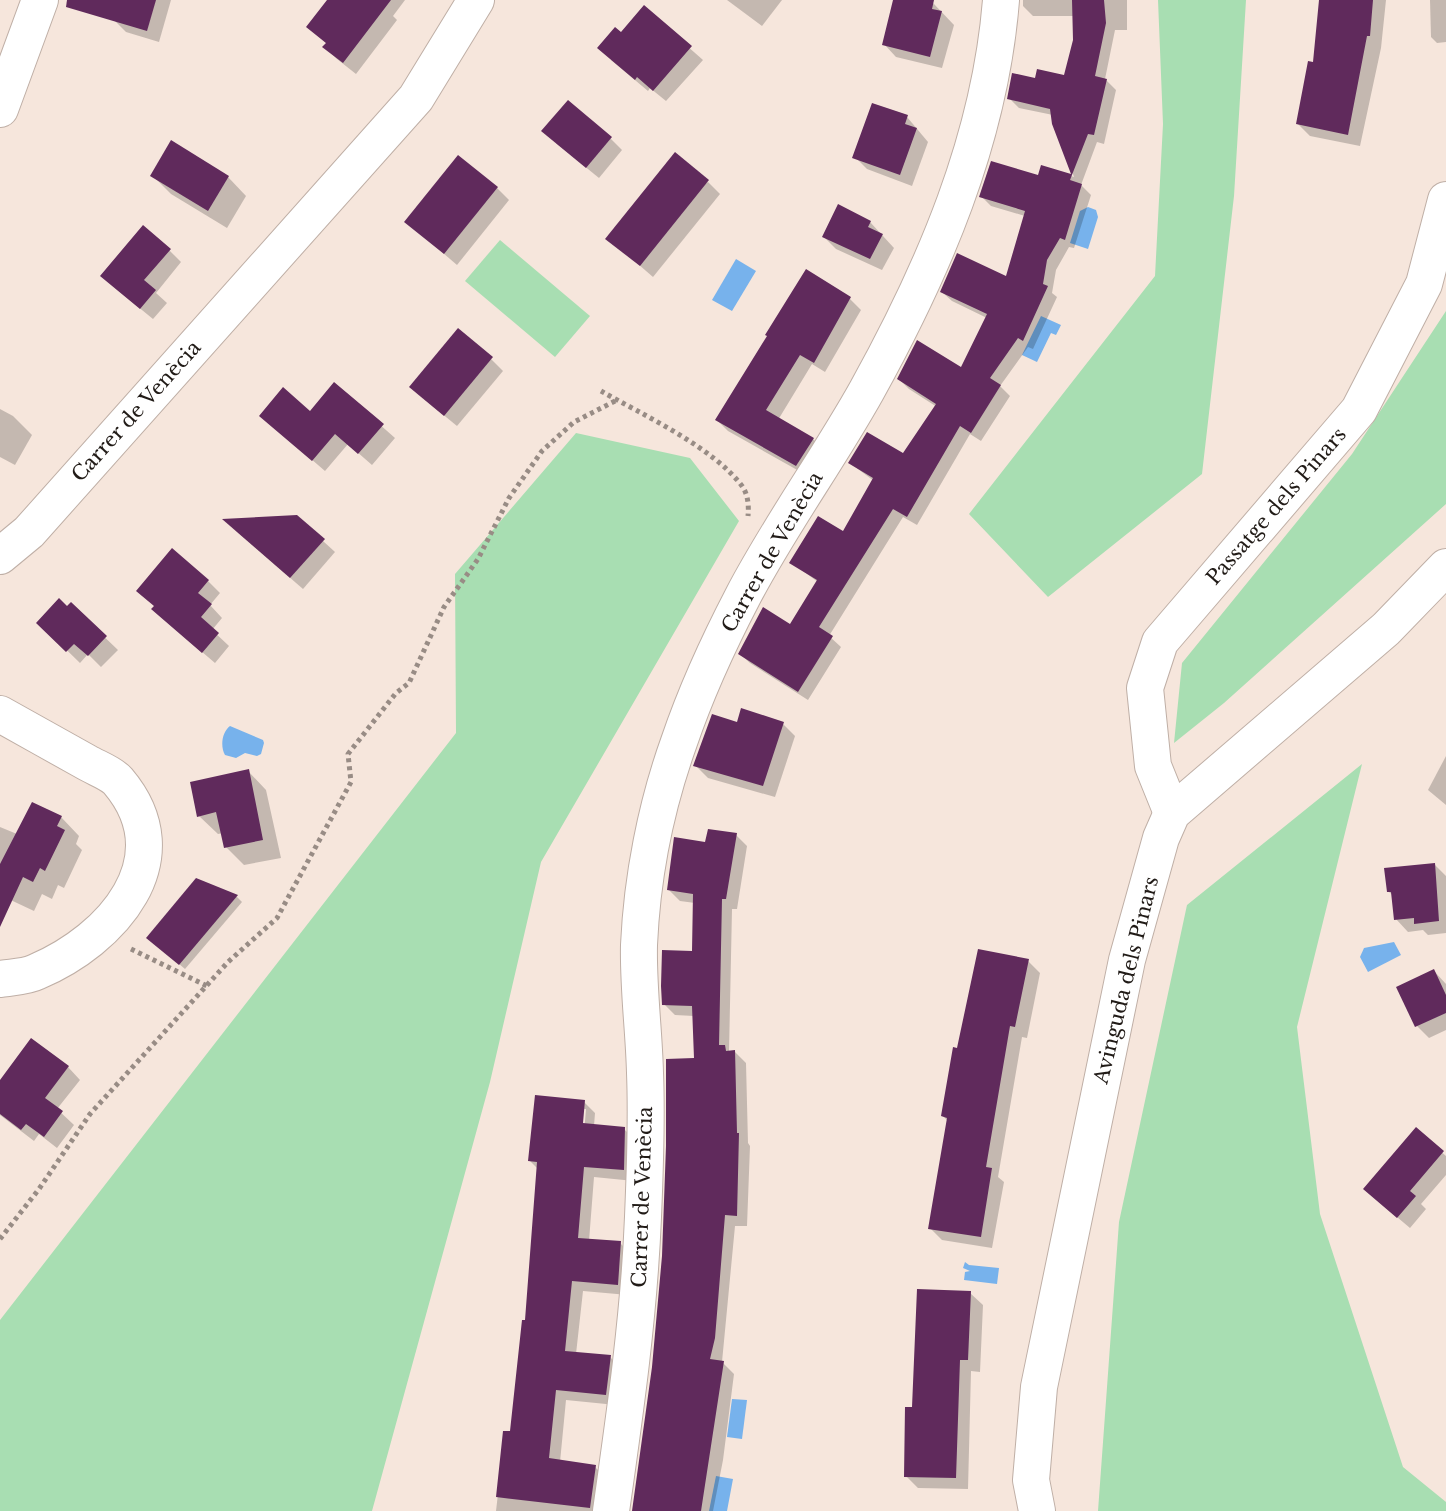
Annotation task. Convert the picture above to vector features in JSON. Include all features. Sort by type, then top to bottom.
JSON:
[{"type":"street","points":[[0,109],[40,0]]},
{"type":"street","name":"Carrer de Venècia","points":[[0,556],[29,532],[416,98],[476,0]]},
{"type":"street","name":"Carrer de Venècia","points":[[611,1511],[635,1348],[643,1217],[646,1078],[639,948],[650,853],[667,782],[696,698],[744,593],[867,390],[922,283],[943,234],[978,132],[990,83],[1001,0]]},
{"type":"street","name":"Passatge dels Pinars","points":[[1172,813],[1153,766],[1145,688],[1160,642],[1359,410],[1424,284],[1446,200]]},
{"type":"street","name":"Avinguda dels Pinars","points":[[1037,1511],[1031,1480],[1039,1387],[1127,960],[1161,838],[1172,813],[1386,629],[1446,567]]},
{"type":"street","points":[[0,714],[116,779],[135,809],[145,849],[137,884],[118,915],[80,947],[35,973],[0,979]]},
{"type":"path","points":[[601,391],[714,458],[744,487],[749,505],[748,520]]},
{"type":"path","points":[[0,1239],[39,1189],[90,1114],[228,962],[277,918],[351,782],[348,754],[396,693],[409,683],[444,607],[478,559],[509,498],[542,451],[574,422],[617,400]]},
{"type":"path","points":[[98,932],[207,986]]},
{"type":"green space","points":[[1158,0],[1246,0],[1234,196],[1202,474],[1048,597],[969,514],[1155,276],[1163,124]]},
{"type":"green space","points":[[500,240],[590,316],[555,357],[465,281]]},
{"type":"green space","points":[[1446,311],[1446,504],[1224,703],[1174,743],[1182,663],[1352,454]]},
{"type":"green space","points":[[576,433],[690,458],[739,521],[541,862],[490,1082],[372,1511],[0,1511],[0,1320],[456,733],[455,574]]},
{"type":"green space","points":[[1362,764],[1297,1027],[1320,1214],[1403,1467],[1446,1502],[1446,1511],[1098,1511],[1119,1222],[1187,905]]},
{"type":"water","points":[[1088,207],[1096,210],[1098,217],[1088,249],[1070,243],[1080,211]]},
{"type":"water","points":[[736,259],[756,271],[732,311],[712,300]]},
{"type":"water","points":[[1041,316],[1061,325],[1056,335],[1051,333],[1037,362],[1022,355]]},
{"type":"water","points":[[230,726],[263,740],[261,754],[245,753],[236,758],[225,755],[223,739]]},
{"type":"water","points":[[1394,942],[1401,955],[1368,972],[1360,957],[1364,948]]},
{"type":"water","points":[[965,1262],[999,1268],[997,1284],[964,1280],[965,1272],[970,1271],[963,1268]]},
{"type":"water","points":[[732,1399],[747,1400],[742,1439],[727,1437]]},
{"type":"water","points":[[716,1476],[733,1479],[727,1511],[709,1511]]},
{"type":"building","points":[[67,0],[156,0],[147,31],[66,7]]},
{"type":"building","points":[[327,0],[391,0],[343,63],[322,47],[326,43],[306,27]]},
{"type":"building","points":[[893,0],[934,0],[932,9],[942,11],[930,57],[882,45]]},
{"type":"building","points":[[1072,0],[1104,0],[1106,23],[1095,76],[1107,79],[1094,135],[1088,134],[1070,180],[1082,184],[1065,240],[1060,238],[1047,260],[1043,284],[1048,286],[1023,341],[1018,338],[990,378],[1001,385],[971,433],[960,426],[907,517],[893,509],[819,627],[833,636],[798,692],[738,654],[763,607],[790,624],[817,580],[789,563],[818,516],[843,531],[873,478],[848,463],[867,432],[903,453],[936,404],[897,379],[917,340],[961,367],[987,314],[940,292],[957,253],[1006,276],[1025,211],[979,197],[991,161],[1038,175],[1041,165],[1071,174],[1052,124],[1050,109],[1007,99],[1012,73],[1035,78],[1037,69],[1064,75],[1073,40]]},
{"type":"building","points":[[1319,0],[1373,0],[1370,36],[1367,36],[1348,135],[1296,124],[1308,61],[1313,62]]},
{"type":"building","points":[[644,5],[692,46],[653,91],[597,48],[615,27],[621,32]]},
{"type":"building","points":[[568,100],[612,137],[586,168],[541,131]]},
{"type":"building","points":[[872,103],[908,115],[905,124],[917,128],[900,175],[852,158]]},
{"type":"building","points":[[171,140],[229,176],[208,211],[150,176]]},
{"type":"building","points":[[675,152],[709,180],[640,266],[605,239]]},
{"type":"building","points":[[458,155],[498,187],[444,254],[404,222]]},
{"type":"building","points":[[838,204],[871,221],[868,227],[883,234],[870,259],[822,237]]},
{"type":"building","points":[[143,225],[171,249],[144,280],[156,290],[140,309],[100,276]]},
{"type":"building","points":[[806,269],[851,297],[814,363],[800,355],[766,410],[814,438],[796,466],[715,420]]},
{"type":"building","points":[[458,328],[493,357],[444,416],[409,387]]},
{"type":"building","points":[[334,382],[384,424],[358,454],[335,434],[312,461],[259,416],[283,387],[310,411]]},
{"type":"building","points":[[297,515],[325,539],[290,578],[222,519]]},
{"type":"building","points":[[172,548],[209,580],[198,593],[212,604],[201,617],[219,633],[202,653],[151,609],[154,606],[136,591]]},
{"type":"building","points":[[59,598],[67,606],[71,602],[107,636],[88,656],[74,644],[66,652],[36,623]]},
{"type":"building","points":[[741,708],[784,722],[763,786],[693,766],[712,714],[737,722]]},
{"type":"building","points":[[249,769],[263,840],[224,848],[216,812],[197,817],[190,782]]},
{"type":"building","points":[[32,802],[62,816],[57,826],[65,830],[45,871],[40,868],[33,882],[23,877],[0,927],[0,864]]},
{"type":"building","points":[[708,829],[737,833],[726,899],[722,899],[719,1045],[725,1045],[726,1051],[735,1050],[739,1133],[737,1216],[725,1215],[715,1338],[710,1359],[724,1361],[701,1511],[632,1511],[652,1367],[662,1256],[666,1059],[694,1058],[692,1006],[662,1005],[661,986],[662,950],[692,951],[693,894],[667,890],[674,837],[705,842]]},
{"type":"building","points":[[1435,863],[1439,921],[1414,924],[1414,918],[1394,920],[1384,868]]},
{"type":"building","points":[[196,878],[238,895],[179,965],[146,938]]},
{"type":"building","points":[[978,949],[1029,959],[1015,1027],[1010,1026],[986,1167],[992,1168],[981,1237],[928,1229],[947,1118],[941,1116],[953,1047],[957,1048]]},
{"type":"building","points":[[1434,969],[1446,995],[1446,1013],[1415,1027],[1396,987]]},
{"type":"building","points":[[31,1038],[69,1066],[45,1098],[63,1111],[44,1137],[26,1124],[21,1130],[0,1114],[0,1080]]},
{"type":"building","points":[[535,1095],[585,1100],[583,1123],[625,1127],[624,1170],[584,1167],[578,1238],[621,1241],[618,1285],[572,1281],[565,1351],[611,1355],[606,1395],[556,1390],[549,1458],[596,1465],[590,1508],[496,1497],[503,1431],[510,1431],[522,1320],[525,1320],[537,1162],[528,1161]]},
{"type":"building","points":[[1416,1127],[1444,1151],[1410,1191],[1416,1196],[1397,1218],[1363,1189]]},
{"type":"building","points":[[917,1289],[971,1291],[968,1360],[960,1360],[956,1478],[904,1477],[905,1407],[912,1407]]}]
